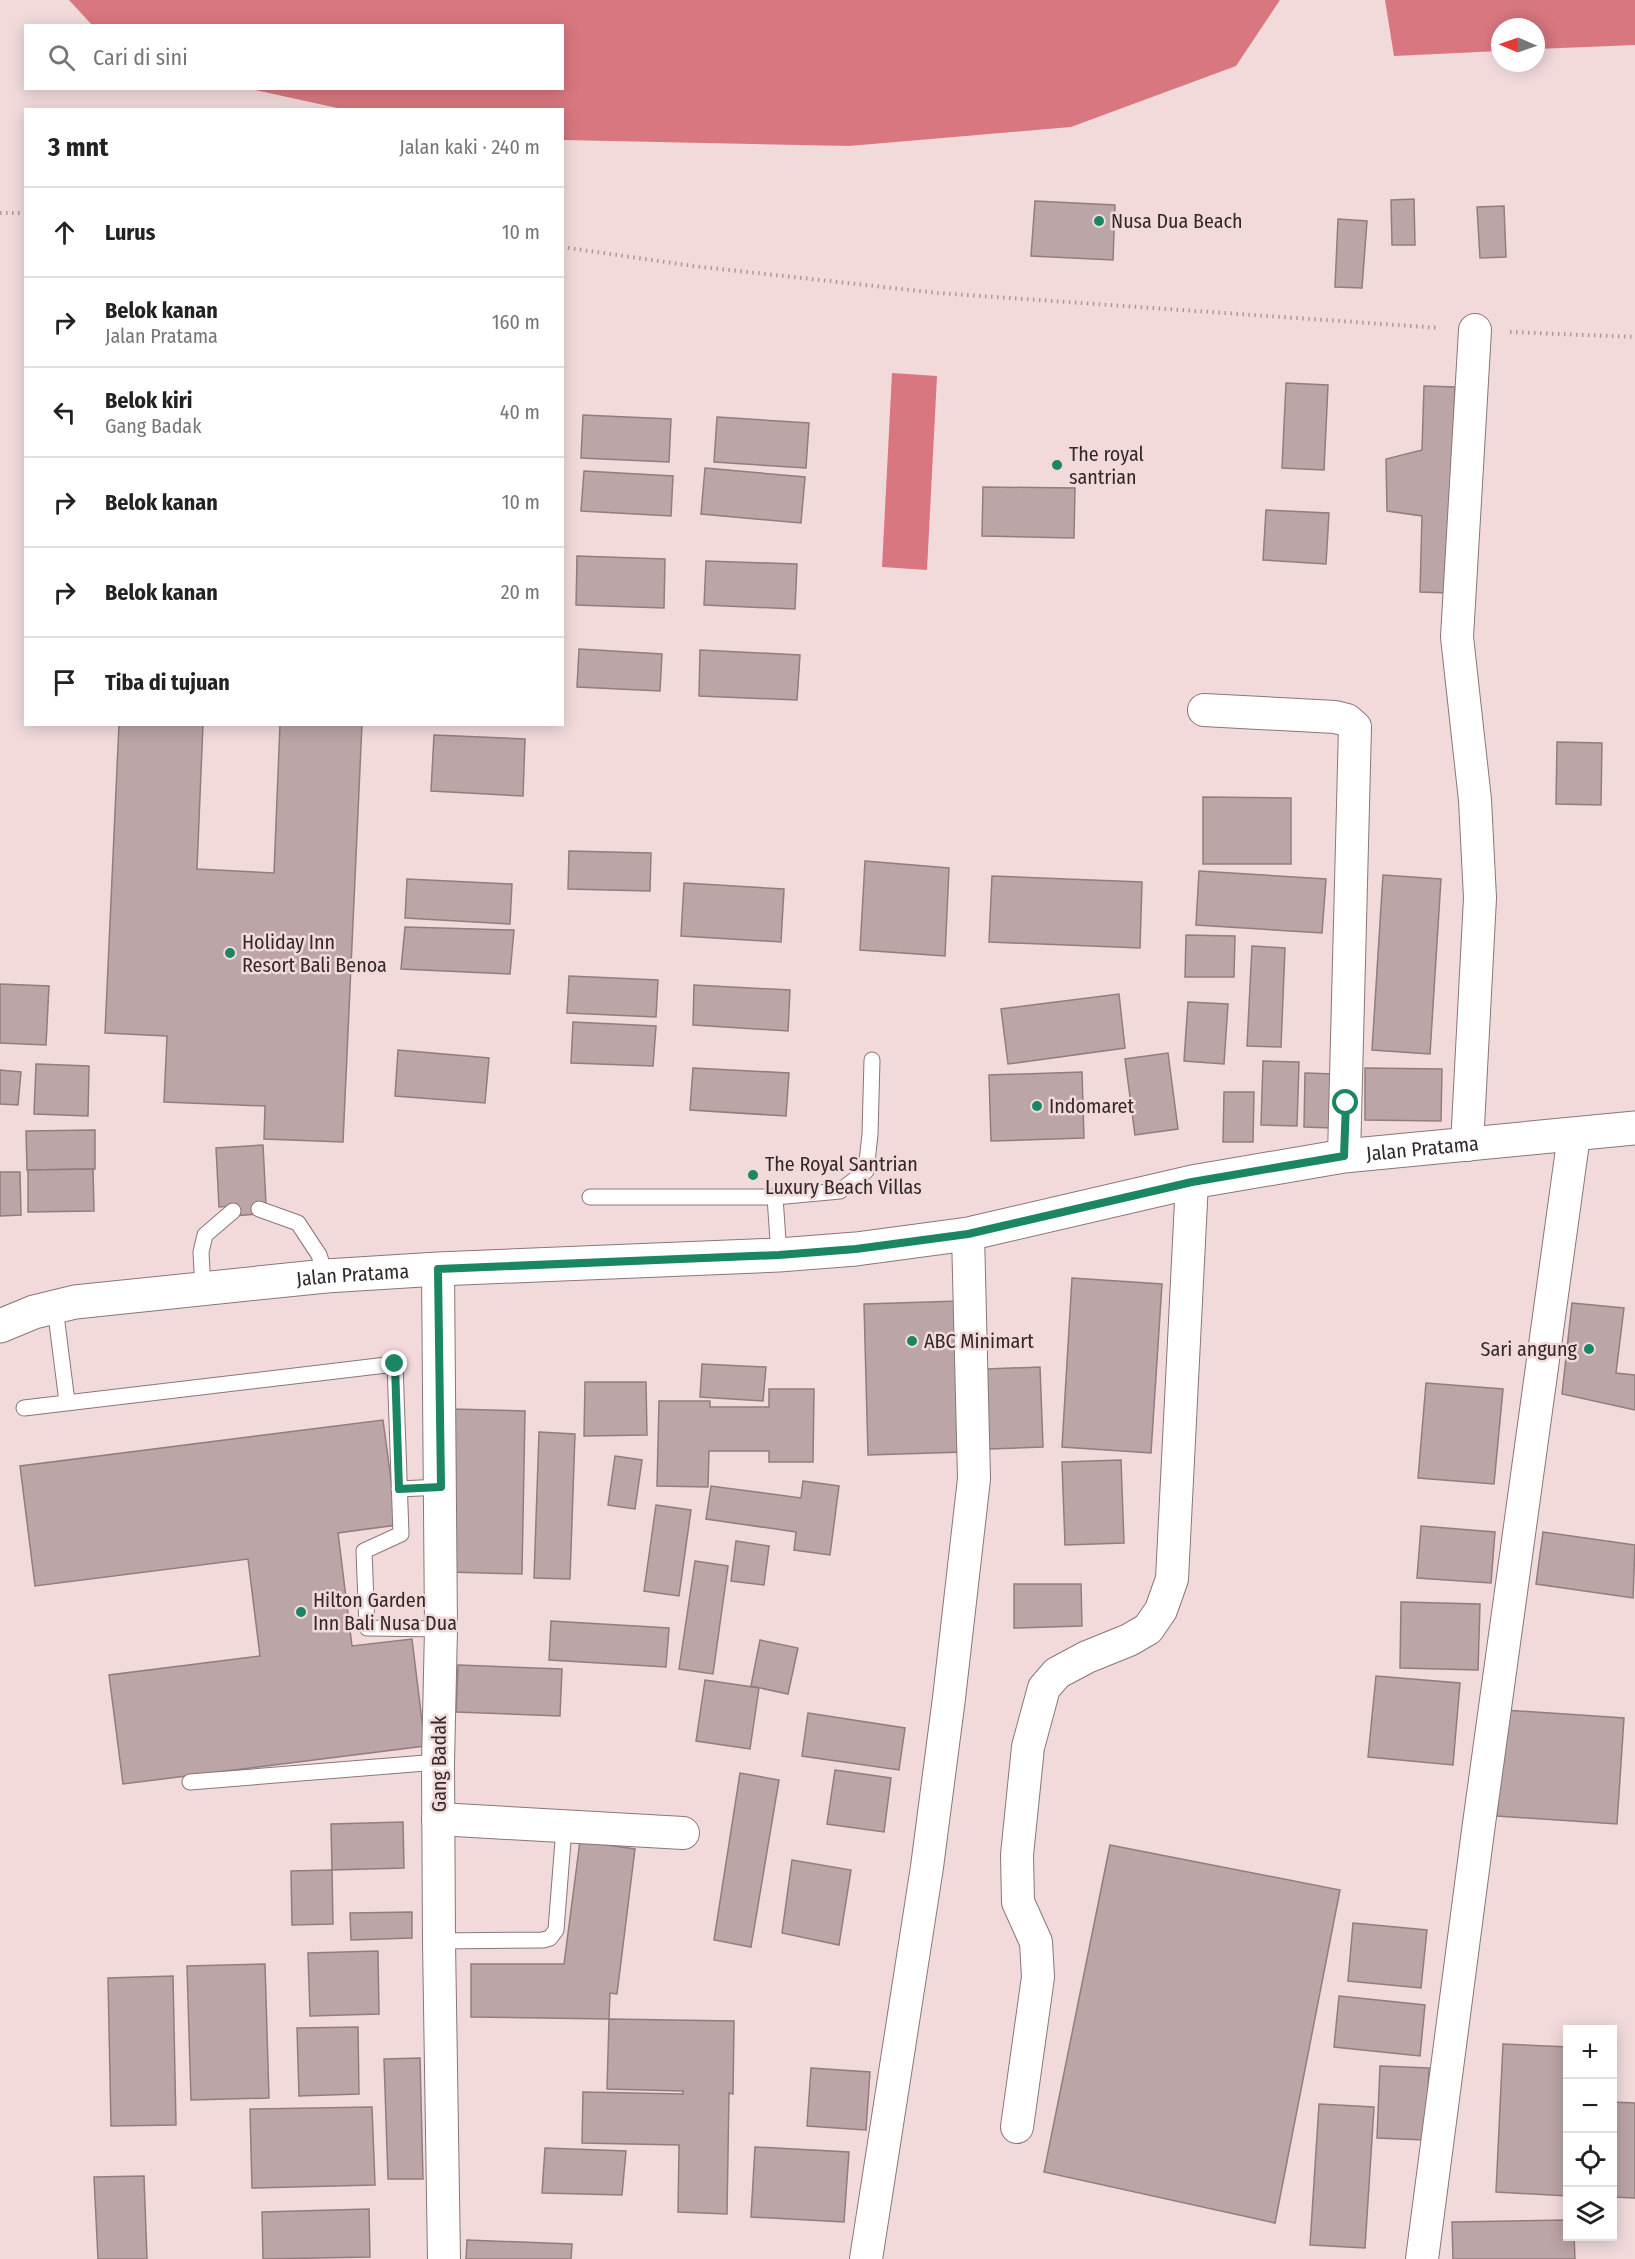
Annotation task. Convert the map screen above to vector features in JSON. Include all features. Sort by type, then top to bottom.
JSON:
[{"type":"street","points":[[1467,1145],[1480,898],[1475,800],[1457,637],[1475,330]]},
{"type":"street","points":[[1204,710],[1335,717],[1347,720],[1355,727],[1344,1156]]},
{"type":"street","name":"Jalan Pratama","points":[[0,1326],[34,1312],[75,1302],[326,1276],[438,1269],[779,1255],[856,1249],[968,1234],[1192,1182],[1344,1156],[1635,1128]]},
{"type":"street","points":[[1422,2259],[1478,1831],[1574,1135]]},
{"type":"street","points":[[1017,2127],[1038,1977],[1036,1942],[1018,1902],[1017,1856],[1028,1747],[1044,1688],[1057,1673],[1149,1629],[1161,1610],[1172,1579],[1192,1182]]},
{"type":"street","points":[[866,2259],[927,1867],[950,1698],[974,1479],[968,1234]]},
{"type":"street","name":"Gang Badak","points":[[438,1269],[441,1487],[438,1819],[444,2259]]},
{"type":"street","points":[[438,1819],[683,1833]]},
{"type":"lane","points":[[590,1197],[776,1197],[840,1191],[866,1171],[870,1134],[872,1060]]},
{"type":"lane","points":[[776,1197],[779,1255]]},
{"type":"lane","points":[[259,1209],[298,1223],[319,1255],[326,1276]]},
{"type":"lane","points":[[203,1290],[201,1252],[205,1235],[233,1211]]},
{"type":"lane","points":[[55,1307],[67,1402]]},
{"type":"lane","points":[[24,1408],[395,1364],[401,1534],[364,1551],[367,1628],[441,1629]]},
{"type":"lane","points":[[399,1489],[441,1487]]},
{"type":"lane","points":[[190,1782],[438,1762]]},
{"type":"lane","points":[[439,1941],[543,1940],[553,1935],[556,1930],[564,1828]]},
{"type":"path","points":[[0,213],[24,213]]},
{"type":"path","points":[[564,247],[693,266],[938,292],[1475,330],[1635,337]]},
{"type":"shaded area","points":[[69,0],[1280,0],[1236,66],[1071,127],[849,146],[564,140],[564,108],[337,108],[255,90],[564,90],[564,24],[91,24]]},
{"type":"shaded area","points":[[1385,0],[1635,0],[1635,45],[1545,49],[1545,18],[1491,18],[1491,51],[1394,56]]},
{"type":"shaded area","points":[[892,373],[937,376],[927,570],[882,567]]},
{"type":"building","points":[[1414,199],[1415,245],[1392,245],[1391,200]]},
{"type":"building","points":[[1035,201],[1115,205],[1113,260],[1031,256]]},
{"type":"building","points":[[1504,206],[1506,257],[1480,258],[1477,207]]},
{"type":"building","points":[[1338,219],[1367,221],[1362,288],[1335,287]]},
{"type":"building","points":[[1286,383],[1328,385],[1324,470],[1282,468]]},
{"type":"building","points":[[1424,386],[1455,387],[1449,593],[1420,592],[1422,516],[1387,511],[1386,459],[1422,450]]},
{"type":"building","points":[[583,415],[671,419],[669,462],[581,458]]},
{"type":"building","points":[[717,417],[809,423],[806,468],[714,462]]},
{"type":"building","points":[[705,468],[805,477],[801,523],[701,514]]},
{"type":"building","points":[[584,471],[673,476],[671,516],[581,511]]},
{"type":"building","points":[[983,487],[1075,488],[1074,538],[982,536]]},
{"type":"building","points":[[1266,510],[1329,513],[1326,564],[1263,560]]},
{"type":"building","points":[[577,556],[665,559],[664,608],[576,605]]},
{"type":"building","points":[[706,561],[797,564],[795,609],[704,605]]},
{"type":"building","points":[[579,649],[662,654],[660,691],[577,687]]},
{"type":"building","points":[[700,650],[800,655],[797,700],[699,696]]},
{"type":"building","name":"Holiday Inn Resort Bali Benoa","points":[[119,726],[203,726],[197,869],[274,873],[280,726],[362,726],[343,1142],[264,1139],[265,1106],[164,1102],[167,1036],[105,1033]]},
{"type":"building","points":[[434,735],[525,739],[523,796],[431,791]]},
{"type":"building","points":[[1557,742],[1602,743],[1601,805],[1556,804]]},
{"type":"building","points":[[1203,797],[1291,798],[1291,864],[1203,864]]},
{"type":"building","points":[[569,851],[651,853],[650,891],[568,889]]},
{"type":"building","points":[[865,861],[949,868],[945,956],[860,950]]},
{"type":"building","points":[[1199,871],[1326,879],[1322,933],[1196,925]]},
{"type":"building","points":[[1383,875],[1441,879],[1430,1054],[1372,1050]]},
{"type":"building","points":[[992,876],[1142,882],[1140,948],[989,942]]},
{"type":"building","points":[[407,879],[512,884],[510,924],[405,918]]},
{"type":"building","points":[[684,883],[784,889],[781,942],[681,936]]},
{"type":"building","points":[[405,927],[514,930],[510,974],[401,969]]},
{"type":"building","points":[[1186,935],[1235,936],[1234,977],[1185,977]]},
{"type":"building","points":[[1252,946],[1285,948],[1281,1047],[1247,1046]]},
{"type":"building","points":[[569,976],[658,980],[656,1017],[567,1013]]},
{"type":"building","points":[[0,984],[49,986],[46,1045],[0,1043]]},
{"type":"building","points":[[694,985],[790,990],[788,1031],[693,1025]]},
{"type":"building","points":[[1119,994],[1125,1048],[1008,1064],[1001,1009]]},
{"type":"building","points":[[1188,1002],[1228,1004],[1224,1064],[1184,1061]]},
{"type":"building","points":[[573,1022],[656,1026],[653,1066],[571,1063]]},
{"type":"building","points":[[398,1050],[489,1058],[485,1103],[395,1096]]},
{"type":"building","points":[[1168,1053],[1178,1129],[1135,1135],[1125,1059]]},
{"type":"building","points":[[1263,1061],[1299,1062],[1297,1126],[1261,1125]]},
{"type":"building","points":[[36,1064],[89,1066],[88,1116],[34,1114]]},
{"type":"building","points":[[693,1068],[789,1073],[786,1116],[690,1110]]},
{"type":"building","points":[[1365,1068],[1442,1069],[1441,1121],[1365,1120]]},
{"type":"building","points":[[0,1070],[21,1072],[18,1105],[0,1104]]},
{"type":"building","name":"Indomaret","points":[[1082,1072],[1084,1138],[991,1141],[989,1075]]},
{"type":"building","points":[[1305,1073],[1334,1074],[1332,1128],[1304,1127]]},
{"type":"building","points":[[1224,1092],[1254,1092],[1253,1142],[1223,1142]]},
{"type":"building","points":[[95,1130],[95,1169],[27,1170],[26,1131]]},
{"type":"building","points":[[263,1145],[266,1204],[259,1214],[233,1216],[233,1206],[219,1207],[216,1148]]},
{"type":"building","points":[[93,1169],[94,1211],[28,1212],[28,1170]]},
{"type":"building","points":[[0,1172],[20,1172],[21,1215],[0,1216]]},
{"type":"building","points":[[1072,1278],[1162,1284],[1151,1453],[1062,1447]]},
{"type":"building","points":[[960,1301],[964,1452],[868,1455],[864,1304]]},
{"type":"building","points":[[1572,1303],[1624,1308],[1616,1373],[1635,1375],[1635,1410],[1562,1394]]},
{"type":"building","points":[[702,1364],[766,1367],[763,1401],[700,1397]]},
{"type":"building","points":[[1040,1367],[1043,1447],[989,1449],[986,1369]]},
{"type":"building","points":[[585,1382],[646,1382],[647,1435],[584,1436]]},
{"type":"building","points":[[1426,1383],[1503,1389],[1494,1484],[1418,1478]]},
{"type":"building","points":[[769,1389],[814,1389],[813,1462],[769,1462],[769,1451],[709,1451],[708,1487],[657,1486],[659,1401],[710,1401],[710,1407],[769,1407]]},
{"type":"building","points":[[451,1409],[525,1411],[522,1574],[449,1572]]},
{"type":"building","name":"Hilton Garden Inn Bali Nusa Dua","points":[[383,1420],[397,1525],[338,1533],[352,1646],[412,1639],[425,1746],[123,1784],[109,1675],[260,1656],[248,1559],[35,1586],[20,1466]]},
{"type":"building","points":[[539,1432],[575,1434],[570,1579],[534,1578]]},
{"type":"building","points":[[615,1456],[642,1460],[635,1509],[608,1505]]},
{"type":"building","points":[[1121,1460],[1124,1543],[1065,1545],[1062,1462]]},
{"type":"building","points":[[803,1481],[839,1486],[830,1555],[794,1550],[796,1532],[706,1519],[711,1486],[801,1498]]},
{"type":"building","points":[[656,1505],[691,1510],[679,1596],[644,1591]]},
{"type":"building","points":[[1421,1526],[1495,1532],[1491,1583],[1417,1578]]},
{"type":"building","points":[[1543,1532],[1635,1545],[1633,1598],[1536,1584]]},
{"type":"building","points":[[736,1541],[769,1546],[764,1585],[731,1581]]},
{"type":"building","points":[[695,1561],[728,1566],[713,1674],[679,1669]]},
{"type":"building","points":[[1014,1584],[1081,1584],[1082,1626],[1014,1628]]},
{"type":"building","points":[[1401,1602],[1480,1604],[1478,1670],[1400,1668]]},
{"type":"building","points":[[551,1621],[669,1628],[666,1667],[549,1660]]},
{"type":"building","points":[[760,1640],[798,1648],[788,1694],[751,1686]]},
{"type":"building","points":[[458,1665],[562,1669],[560,1716],[456,1712]]},
{"type":"building","points":[[1376,1676],[1460,1683],[1453,1765],[1368,1757]]},
{"type":"building","points":[[705,1680],[759,1688],[750,1749],[696,1741]]},
{"type":"building","points":[[1504,1710],[1624,1718],[1617,1824],[1497,1816]]},
{"type":"building","points":[[808,1713],[905,1728],[899,1770],[802,1756]]},
{"type":"building","points":[[835,1770],[891,1778],[884,1832],[827,1824]]},
{"type":"building","points":[[740,1773],[779,1780],[751,1947],[714,1940]]},
{"type":"building","points":[[403,1822],[404,1868],[332,1870],[331,1824]]},
{"type":"building","points":[[580,1841],[635,1849],[617,1994],[610,1993],[609,2019],[471,2017],[471,1964],[564,1964]]},
{"type":"building","points":[[1110,1845],[1340,1890],[1275,2223],[1044,2172]]},
{"type":"building","points":[[792,1860],[851,1870],[839,1945],[782,1933]]},
{"type":"building","points":[[332,1870],[333,1924],[292,1925],[291,1871]]},
{"type":"building","points":[[412,1912],[412,1938],[351,1940],[350,1913]]},
{"type":"building","points":[[1353,1923],[1427,1930],[1421,1988],[1348,1981]]},
{"type":"building","points":[[378,1951],[379,2014],[310,2016],[308,1953]]},
{"type":"building","points":[[265,1964],[269,2098],[191,2100],[187,1966]]},
{"type":"building","points":[[173,1976],[176,2125],[111,2126],[108,1978]]},
{"type":"building","points":[[1339,1996],[1425,2005],[1420,2056],[1334,2047]]},
{"type":"building","points":[[609,2019],[734,2021],[733,2094],[729,2093],[727,2214],[678,2212],[679,2145],[582,2143],[583,2092],[683,2094],[683,2091],[607,2089]]},
{"type":"building","points":[[358,2027],[359,2094],[299,2096],[297,2028]]},
{"type":"building","points":[[1503,2044],[1563,2047],[1563,2196],[1496,2192]]},
{"type":"building","points":[[420,2058],[423,2179],[388,2179],[384,2059]]},
{"type":"building","points":[[1380,2066],[1429,2068],[1426,2140],[1377,2138]]},
{"type":"building","points":[[811,2068],[870,2072],[866,2130],[807,2126]]},
{"type":"building","points":[[1617,2102],[1635,2103],[1635,2198],[1617,2197]]},
{"type":"building","points":[[1319,2104],[1374,2107],[1365,2248],[1310,2245]]},
{"type":"building","points":[[372,2107],[375,2185],[252,2188],[250,2109]]},
{"type":"building","points":[[755,2147],[849,2152],[844,2222],[751,2217]]},
{"type":"building","points":[[545,2148],[626,2151],[622,2195],[542,2193]]},
{"type":"building","points":[[144,2176],[147,2259],[98,2259],[94,2177]]},
{"type":"building","points":[[369,2209],[370,2257],[263,2259],[262,2212]]},
{"type":"building","points":[[1563,2220],[1563,2241],[1574,2241],[1575,2259],[1453,2259],[1452,2222]]},
{"type":"building","points":[[467,2240],[572,2244],[571,2259],[466,2259]]},
{"type":"place","name":"Nusa Dua Beach","points":[[1099,221]]},
{"type":"place","name":"The royal santrian","points":[[1057,465]]},
{"type":"place","name":"Holiday Inn Resort Bali Benoa","points":[[230,953]]},
{"type":"place","name":"Indomaret","points":[[1037,1106]]},
{"type":"place","name":"The Royal Santrian Luxury Beach Villas","points":[[753,1175]]},
{"type":"place","name":"ABC Minimart","points":[[912,1341]]},
{"type":"place","name":"Sari angung","points":[[1589,1349]]},
{"type":"place","name":"Hilton Garden Inn Bali Nusa Dua","points":[[301,1612]]},
{"type":"route","points":[[395,1364],[399,1489],[441,1487],[438,1269],[779,1255],[856,1249],[968,1234],[1192,1182],[1344,1156],[1346,1103]]}]
